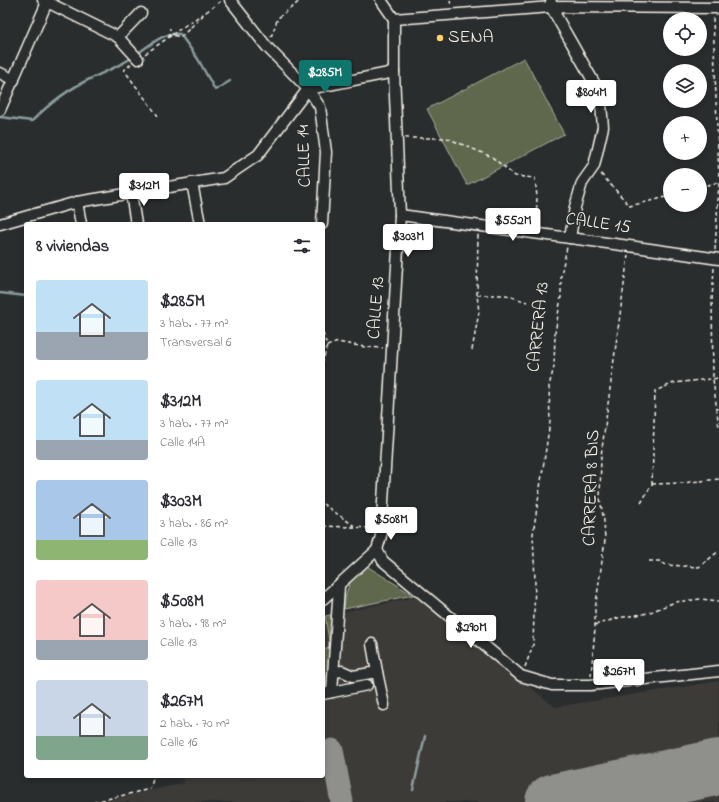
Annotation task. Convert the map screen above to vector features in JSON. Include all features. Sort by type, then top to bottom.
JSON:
[{"type":"street","name":"CALLE 14","points":[[230,0],[267,47],[308,89],[320,107],[326,152],[322,222]]},
{"type":"street","points":[[381,0],[394,19],[551,4],[716,8]]},
{"type":"street","points":[[0,110],[14,80],[46,1],[118,37],[135,55]]},
{"type":"street","points":[[551,4],[600,93],[602,127],[594,166],[582,183],[575,207],[570,238]]},
{"type":"street","points":[[118,37],[141,13]]},
{"type":"street","name":"CALLE 13","points":[[376,550],[381,536],[400,216],[394,72],[394,19]]},
{"type":"street","points":[[0,224],[77,202],[224,178],[258,155],[308,89],[394,72]]},
{"type":"street","points":[[0,73],[14,80]]},
{"type":"street","points":[[192,183],[200,222]]},
{"type":"street","points":[[131,193],[136,222]]},
{"type":"street","points":[[77,202],[81,222]]},
{"type":"street","name":"CALLE 15","points":[[400,216],[717,259]]},
{"type":"street","points":[[325,597],[376,550],[383,561],[521,676],[552,685],[590,685],[719,671]]},
{"type":"street","points":[[339,586],[334,672],[328,693],[367,685]]},
{"type":"street","points":[[372,644],[376,672],[384,705]]},
{"type":"street","points":[[334,672],[342,671],[353,676],[376,672]]},
{"type":"path","points":[[163,41],[176,32],[179,28],[186,26],[223,0]]},
{"type":"path","points":[[267,47],[278,18],[301,0]]},
{"type":"path","points":[[716,8],[719,178]]},
{"type":"path","points":[[172,35],[181,37],[206,12]]},
{"type":"path","points":[[169,37],[170,28]]},
{"type":"path","points":[[124,70],[158,116]]},
{"type":"path","points":[[397,138],[447,138],[492,157],[515,176],[535,178],[537,197],[536,234]]},
{"type":"path","points":[[594,166],[630,206],[663,198]]},
{"type":"path","points":[[707,186],[719,183],[717,259],[712,300],[712,379],[719,428]]},
{"type":"path","points":[[472,350],[479,312],[477,295],[479,226]]},
{"type":"path","name":"CARRERA 13","points":[[521,676],[533,645],[535,581],[534,527],[550,422],[549,386],[554,367],[555,333],[561,297],[561,275],[565,251],[570,238]]},
{"type":"path","name":"CARRERA 8 BIS","points":[[590,685],[595,625],[594,610],[604,540],[604,520],[600,499],[601,456],[609,386],[616,353],[629,246]]},
{"type":"path","points":[[477,295],[506,295],[527,302]]},
{"type":"path","points":[[325,340],[327,346],[325,354]]},
{"type":"path","points":[[327,346],[338,342],[366,347],[391,348]]},
{"type":"path","points":[[641,503],[652,484],[655,391],[674,383],[719,378]]},
{"type":"path","points":[[652,484],[682,483],[719,479]]},
{"type":"path","points":[[325,505],[358,528]]},
{"type":"path","points":[[325,526],[381,528]]},
{"type":"path","points":[[649,561],[659,561],[666,565],[699,567],[719,551]]},
{"type":"path","points":[[595,625],[618,618],[648,613],[675,602],[701,599],[719,601]]},
{"type":"path","points":[[94,802],[150,789],[153,778]]},
{"type":"shaded area","points":[[416,597],[555,707],[719,681],[719,802],[99,802],[184,783],[183,778],[325,778],[325,616]]},
{"type":"green space","points":[[524,58],[564,134],[467,185],[427,109]]},
{"type":"green space","points":[[365,565],[413,595],[344,609],[349,585]]},
{"type":"green space","points":[[336,614],[331,687],[325,688],[325,648],[330,647],[325,616]]},
{"type":"waterway","points":[[137,54],[162,37],[180,34],[198,59],[215,90],[230,81]]},
{"type":"waterway","points":[[0,117],[32,121],[68,92],[84,82],[133,57]]},
{"type":"waterway","points":[[0,293],[24,296]]},
{"type":"waterway","points":[[413,790],[425,736]]},
{"type":"taxiway","points":[[332,750],[342,802]]},
{"type":"runway","points":[[553,802],[719,767]]},
{"type":"place","name":"SENA","points":[[440,38]]}]
